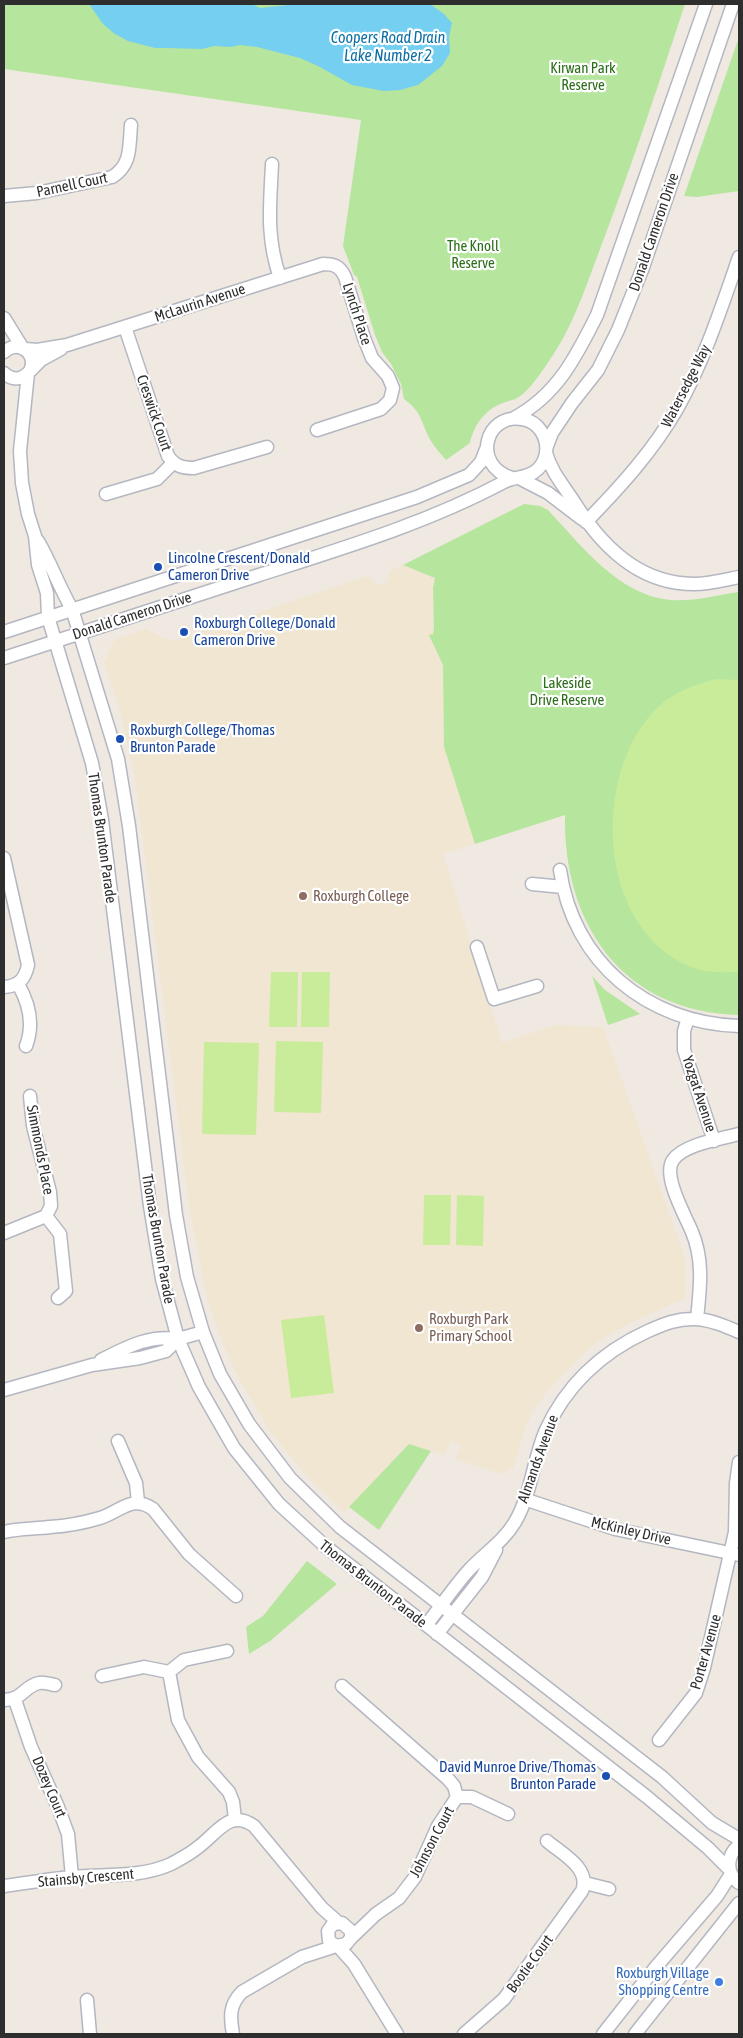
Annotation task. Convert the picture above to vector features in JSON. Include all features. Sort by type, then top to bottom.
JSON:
[{"type":"street","name":"Donald Cameron Drive","points":[[514,418],[530,410],[553,390],[578,354],[598,315],[706,4]]},
{"type":"street","name":"Donald Cameron Drive","points":[[546,450],[552,433],[572,403],[598,370],[618,330],[642,270],[732,4]]},
{"type":"street","name":"Parnell Court","points":[[4,196],[37,193],[112,177],[122,171],[127,161],[131,125]]},
{"type":"street","points":[[272,164],[270,239],[280,278]]},
{"type":"street","name":"Watersedge Way","points":[[586,522],[622,485],[651,450],[677,410],[698,369],[716,325],[739,257]]},
{"type":"street","name":"McLaurin Avenue","points":[[4,352],[11,347],[37,350],[67,345],[323,264],[334,264]]},
{"type":"street","name":"Lynch Place","points":[[318,430],[381,409],[390,400],[393,388],[388,376],[372,358],[345,276],[341,269],[334,264]]},
{"type":"street","points":[[4,318],[29,353],[32,362],[22,422],[20,451],[22,483],[28,514],[35,536]]},
{"type":"street","name":"Creswick Court","points":[[125,327],[168,456],[173,464],[182,468],[194,468],[267,447]]},
{"type":"street","name":"McLaurin Avenue","points":[[29,372],[41,360],[67,345]]},
{"type":"street","points":[[6,375],[20,378],[29,372]]},
{"type":"street","points":[[6,375],[16,387],[20,398],[22,422]]},
{"type":"street","points":[[586,522],[548,493],[497,470],[491,464],[487,446],[489,436],[495,427],[504,421],[514,418],[524,419],[540,429],[545,437],[550,466],[560,484],[586,522],[611,550],[626,563],[649,575],[683,584],[712,582],[739,577]]},
{"type":"street","name":"Donald Cameron Drive","points":[[4,632],[417,497],[469,475],[481,462],[487,446]]},
{"type":"street","points":[[516,478],[529,476],[537,470],[543,462],[546,450]]},
{"type":"street","points":[[106,494],[157,479],[173,464]]},
{"type":"street","name":"Donald Cameron Drive","points":[[4,658],[416,523],[516,478]]},
{"type":"street","name":"Thomas Brunton Parade","points":[[35,536],[50,561],[59,587],[72,609],[118,759],[129,826],[176,1215],[187,1277],[203,1332],[220,1374],[249,1424],[290,1478],[340,1527],[662,1777],[712,1823],[739,1839]]},
{"type":"street","name":"Thomas Brunton Parade","points":[[35,536],[38,565],[47,593],[48,617],[92,763],[97,792],[150,1206],[162,1279],[178,1339],[199,1386],[234,1448],[278,1504],[346,1563],[647,1797],[708,1848],[733,1876]]},
{"type":"street","points":[[4,858],[28,965],[25,977],[18,984],[4,987]]},
{"type":"street","points":[[560,870],[570,911],[580,932],[606,969],[638,996],[668,1011],[712,1024],[739,1026]]},
{"type":"street","points":[[532,884],[563,886]]},
{"type":"street","points":[[477,948],[494,999],[537,986]]},
{"type":"street","points":[[18,984],[29,1007],[29,1038],[26,1046]]},
{"type":"street","name":"Yozgat Avenue","points":[[688,1018],[684,1033],[684,1050],[714,1141]]},
{"type":"street","name":"Simmonds Place","points":[[4,1232],[46,1216],[51,1206],[50,1192],[33,1126],[30,1096]]},
{"type":"street","points":[[696,1319],[700,1278],[698,1251],[675,1194],[670,1168],[677,1155],[695,1146],[739,1134]]},
{"type":"street","points":[[46,1216],[60,1234],[66,1291],[58,1298]]},
{"type":"street","points":[[161,1337],[172,1317]]},
{"type":"street","name":"Almands Avenue","points":[[426,1626],[471,1568],[500,1541],[515,1522],[544,1434],[558,1406],[581,1376],[604,1356],[628,1340],[664,1324],[696,1319],[712,1322],[739,1332]]},
{"type":"street","points":[[92,1365],[136,1344],[161,1337],[178,1339],[203,1332]]},
{"type":"street","points":[[4,1390],[92,1365],[140,1358],[166,1351],[178,1339]]},
{"type":"street","points":[[166,1351],[186,1358]]},
{"type":"street","points":[[118,1441],[136,1482],[138,1502]]},
{"type":"street","name":"Porter Avenue","points":[[659,1740],[696,1693],[704,1668],[735,1554],[736,1483],[739,1462]]},
{"type":"street","name":"McKinley Drive","points":[[524,1499],[615,1529],[735,1554]]},
{"type":"street","points":[[4,1532],[14,1529],[76,1524],[103,1517],[130,1504],[138,1502],[147,1504],[189,1554],[236,1596]]},
{"type":"street","name":"Almands Avenue","points":[[437,1634],[482,1577],[500,1541]]},
{"type":"street","points":[[102,1676],[144,1667],[169,1672],[184,1660],[227,1651]]},
{"type":"street","points":[[169,1672],[178,1720],[198,1757],[229,1792],[233,1802],[235,1819],[245,1820],[254,1826],[322,1908],[334,1926]]},
{"type":"street","name":"Dozey Court","points":[[55,1685],[40,1683],[9,1700],[58,1807],[68,1834],[72,1877]]},
{"type":"street","name":"Johnson Court","points":[[342,1686],[448,1780],[454,1786],[457,1797],[438,1826],[415,1877],[399,1898],[376,1914],[344,1942]]},
{"type":"street","points":[[457,1797],[472,1797],[484,1801],[508,1814]]},
{"type":"street","name":"Stainsby Crescent","points":[[4,1886],[72,1877],[138,1874],[170,1864],[197,1849],[226,1823],[235,1819]]},
{"type":"street","points":[[547,1841],[578,1867],[584,1874],[585,1883],[609,1889]]},
{"type":"street","points":[[603,2034],[655,1968],[733,1876],[730,1857],[739,1845]]},
{"type":"street","name":"Bootie Court","points":[[464,2034],[504,1999],[582,1891],[585,1883]]},
{"type":"street","points":[[635,2034],[739,1903]]},
{"type":"street","name":"Johnson Court","points":[[334,1926],[376,1914]]},
{"type":"street","points":[[334,1926],[329,1941],[344,1942]]},
{"type":"street","points":[[302,1957],[334,1926],[349,1927],[344,1942],[354,1964],[397,2034]]},
{"type":"street","points":[[233,2034],[231,2007],[235,1999],[242,1992],[302,1957],[344,1942]]},
{"type":"street","points":[[87,2000],[90,2034]]},
{"type":"shaded area","name":"Roxburgh College","points":[[403,565],[435,578],[433,588],[434,634],[430,635],[443,665],[444,747],[475,844],[443,854],[502,1043],[556,1025],[603,1027],[685,1258],[685,1298],[630,1323],[588,1349],[549,1389],[534,1410],[526,1425],[513,1468],[501,1474],[455,1459],[461,1446],[451,1441],[443,1455],[409,1444],[344,1513],[305,1474],[270,1431],[238,1377],[218,1332],[206,1294],[189,1206],[135,777],[121,714],[104,663],[115,639],[145,629],[166,639],[176,640],[368,576],[378,585],[387,582],[390,570]]},
{"type":"green space","points":[[4,4],[685,4],[625,182],[587,285],[561,342],[538,378],[528,389],[517,398],[493,408],[483,416],[476,426],[470,443],[446,460],[431,441],[415,409],[404,399],[401,384],[391,364],[382,352],[375,335],[357,277],[354,275],[343,246],[361,120],[4,69]]},
{"type":"green space","points":[[739,37],[739,191],[697,197],[684,196]]},
{"type":"green space","name":"Lakeside Drive Reserve","points":[[524,504],[540,506],[548,510],[587,553],[617,579],[651,596],[670,600],[687,600],[739,592],[739,1015],[698,1010],[663,998],[632,979],[608,955],[589,926],[575,892],[567,855],[565,815],[475,844],[444,747],[443,665],[429,635],[433,634],[434,629],[433,588],[435,578],[403,565]]},
{"type":"green space","points":[[716,679],[739,680],[739,972],[701,970],[666,953],[641,926],[623,892],[614,853],[613,812],[621,772],[635,736],[658,707],[671,697],[701,683]]},
{"type":"green space","points":[[271,972],[298,972],[297,1027],[269,1027]]},
{"type":"green space","points":[[302,972],[330,972],[329,1027],[301,1027]]},
{"type":"green space","points":[[592,976],[605,990],[640,1014],[608,1025]]},
{"type":"green space","points":[[276,1041],[323,1042],[321,1113],[274,1112]]},
{"type":"green space","points":[[204,1042],[259,1043],[256,1135],[202,1134]]},
{"type":"green space","points":[[424,1195],[451,1195],[450,1245],[423,1245]]},
{"type":"green space","points":[[457,1195],[484,1196],[483,1246],[456,1245]]},
{"type":"green space","points":[[324,1315],[334,1393],[291,1398],[281,1320]]},
{"type":"green space","points":[[409,1444],[431,1451],[379,1530],[349,1507]]},
{"type":"green space","points":[[307,1561],[337,1584],[270,1641],[249,1654],[246,1627],[263,1616]]},
{"type":"water","name":"Coopers Road Drain Lake Number 2","points":[[89,4],[252,4],[260,8],[298,4],[430,4],[444,14],[452,23],[449,37],[450,53],[442,66],[418,85],[400,90],[384,91],[352,85],[300,58],[257,47],[240,45],[231,47],[214,46],[202,49],[155,48],[128,41],[115,34],[103,24]]},
{"type":"place","name":"Lincolne Crescent/Donald Cameron Drive","points":[[158,567]]},
{"type":"place","name":"Roxburgh College/Donald Cameron Drive","points":[[184,632]]},
{"type":"place","name":"Roxburgh College/Thomas Brunton Parade","points":[[120,739]]},
{"type":"place","name":"Roxburgh College","points":[[303,896]]},
{"type":"place","name":"Roxburgh Park Primary School","points":[[419,1328]]},
{"type":"place","name":"David Munroe Drive/Thomas Brunton Parade","points":[[606,1776]]},
{"type":"place","name":"Roxburgh Village Shopping Centre","points":[[719,1982]]},
{"type":"park label","name":"Kirwan Park Reserve","points":[[583,76]]},
{"type":"park label","name":"The Knoll Reserve","points":[[473,254]]}]
